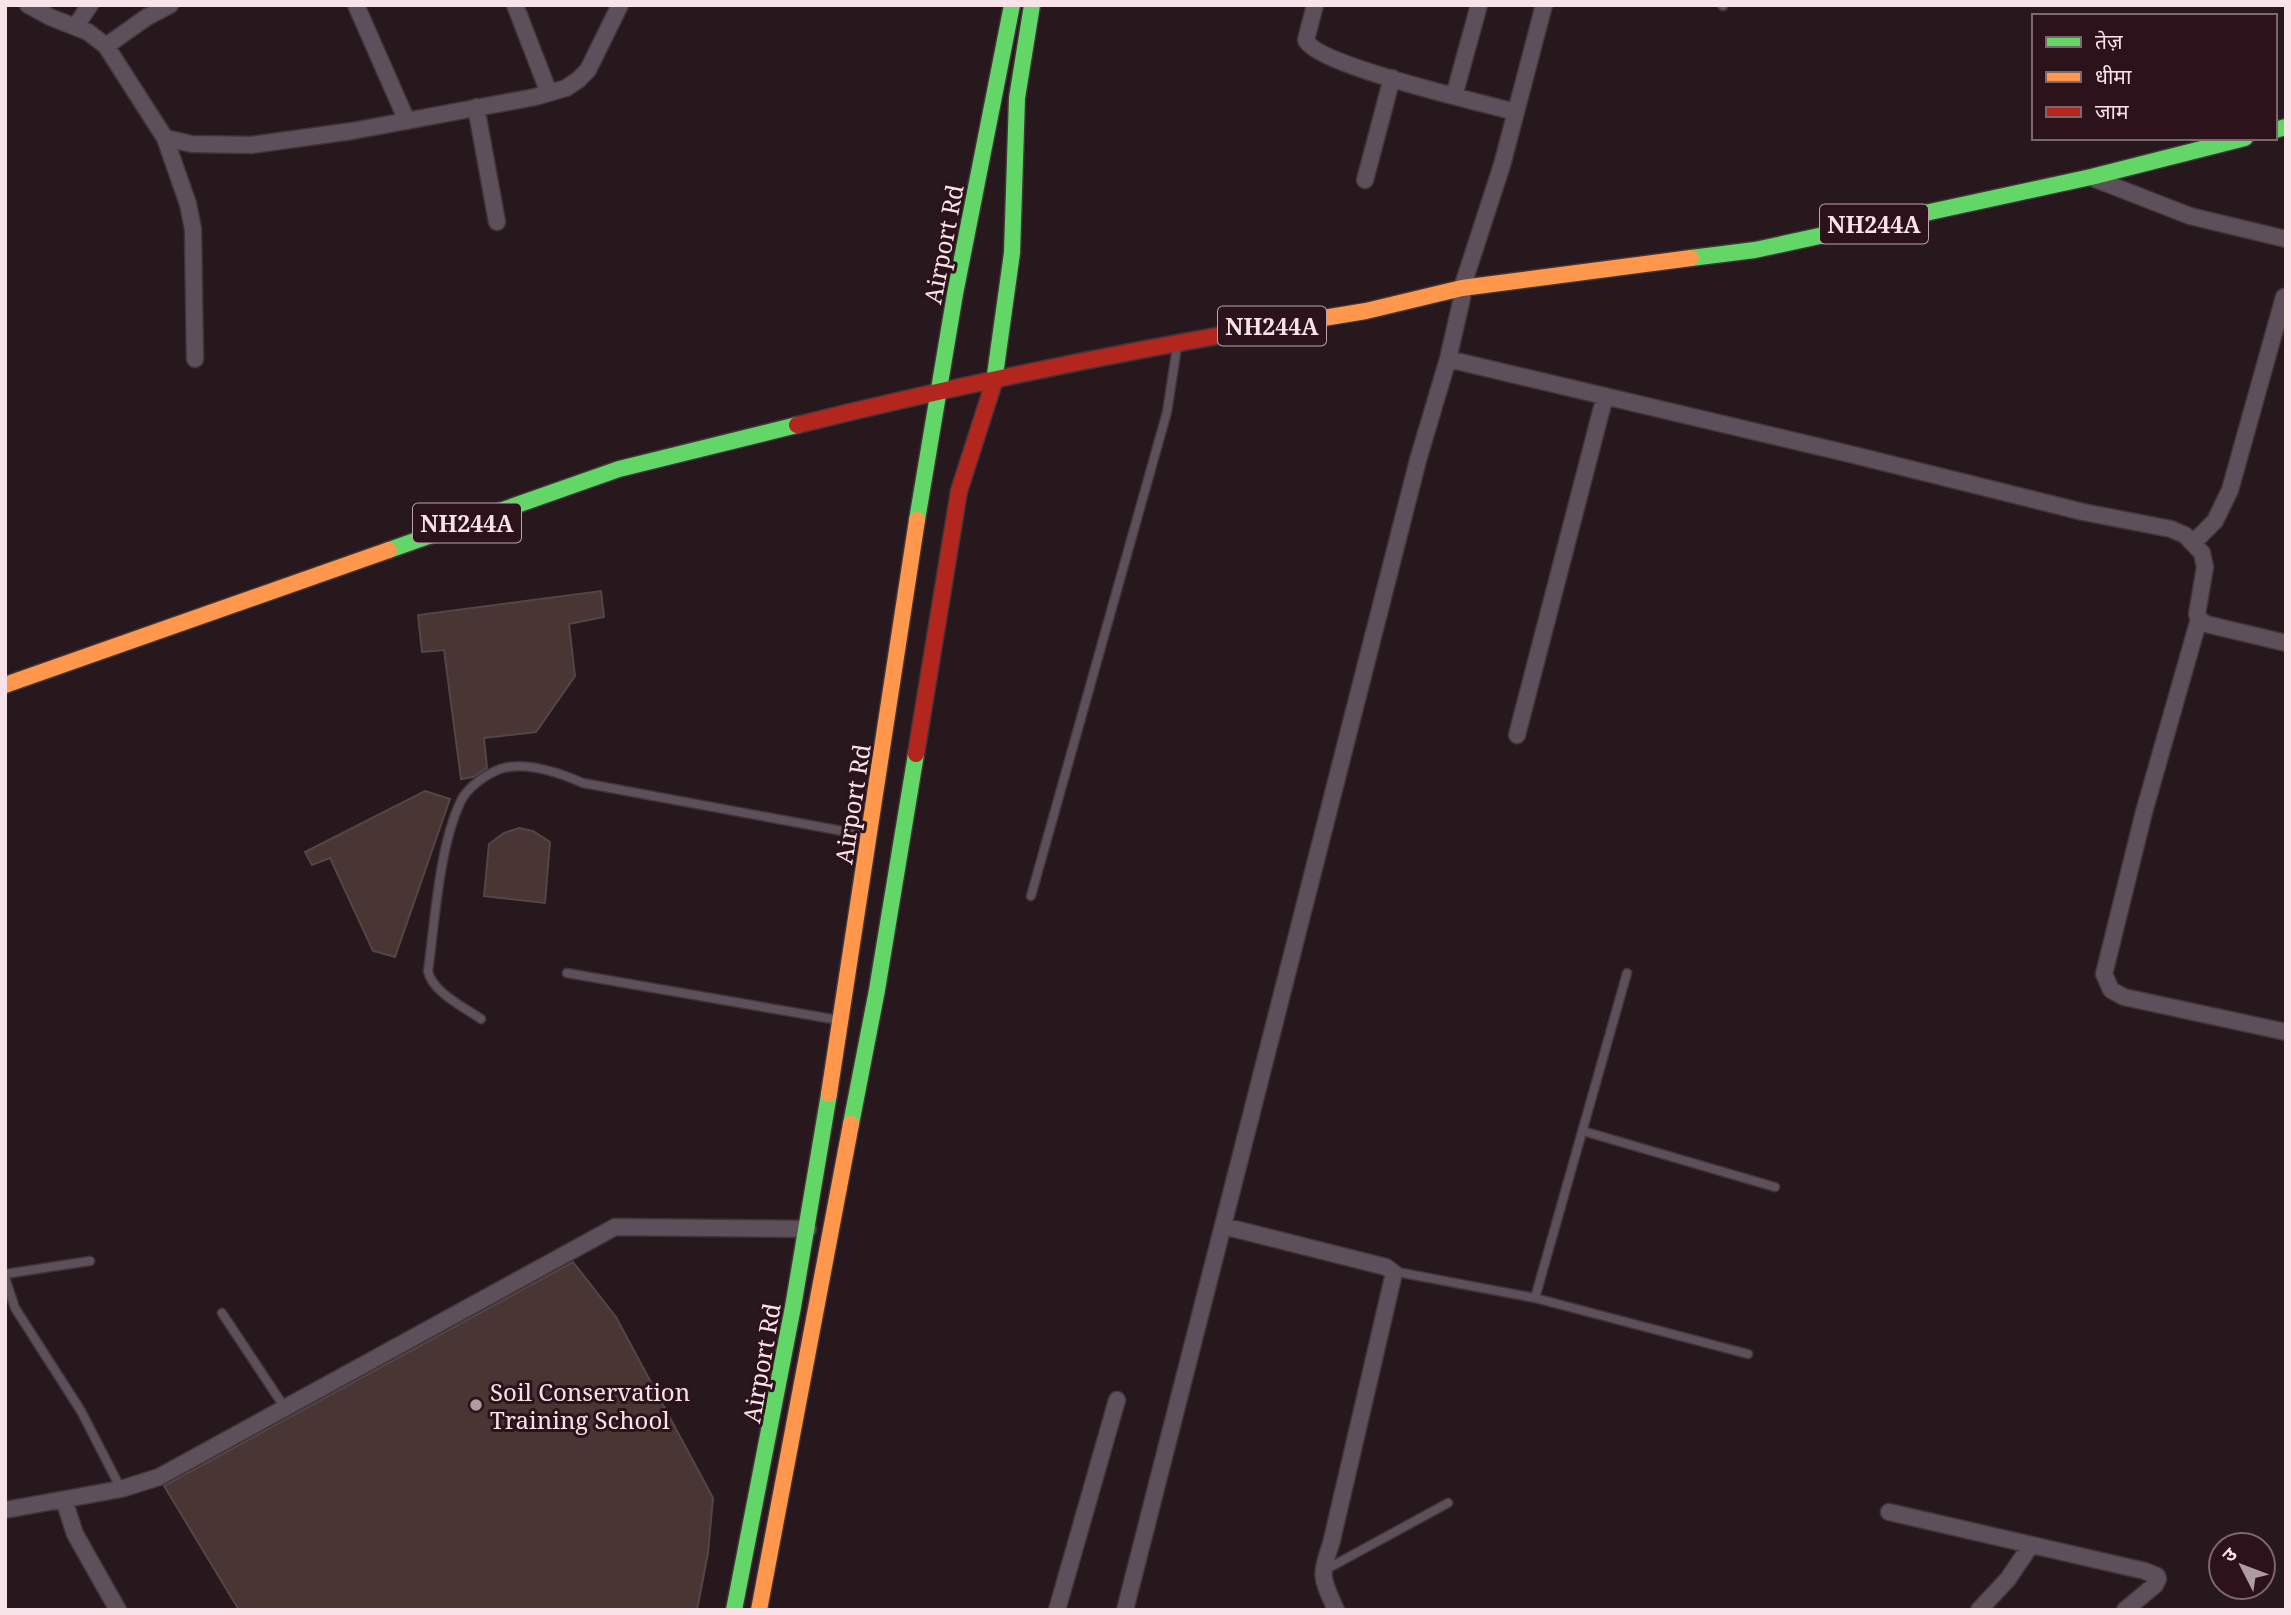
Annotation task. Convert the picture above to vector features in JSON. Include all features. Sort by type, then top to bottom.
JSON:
[{"type":"main road","name":"Airport Rd","points":[[734,1610],[764,1472],[808,1229],[938,390],[1012,5]]},
{"type":"main road","points":[[759,1610],[877,990],[959,491],[995,379],[1012,253],[1017,98],[1032,5]]},
{"type":"main road","name":"NH244A","points":[[5,685],[619,469],[938,390],[1178,342],[1366,311],[1462,288],[1755,250],[2091,177],[2237,140]]},
{"type":"street","points":[[28,5],[50,18],[88,32],[106,46],[165,138],[188,204],[193,229],[195,359]]},
{"type":"street","points":[[75,27],[90,5]]},
{"type":"street","points":[[106,46],[170,5]]},
{"type":"street","points":[[356,5],[407,121]]},
{"type":"street","points":[[515,5],[549,93]]},
{"type":"street","points":[[165,138],[192,144],[251,145],[407,121],[549,93],[573,84],[588,70],[620,5]]},
{"type":"street","points":[[1315,5],[1306,40],[1312,48],[1325,56],[1454,96],[1516,111]]},
{"type":"street","points":[[1454,96],[1479,5]]},
{"type":"street","points":[[1125,1610],[1415,473],[1448,359],[1462,288],[1502,165],[1544,5]]},
{"type":"street","points":[[1365,180],[1392,78]]},
{"type":"street","points":[[476,107],[498,222]]},
{"type":"street","points":[[2091,177],[2190,216],[2286,239]]},
{"type":"street","points":[[2194,542],[2215,521],[2230,490],[2284,298]]},
{"type":"street","points":[[1448,359],[2083,512],[2171,529],[2194,542],[2202,553],[2205,567],[2197,614],[2199,619],[2144,812],[2104,974],[2111,990],[2124,997],[2286,1032]]},
{"type":"street","points":[[1517,735],[1605,396]]},
{"type":"street","points":[[2199,619],[2206,624],[2286,643]]},
{"type":"street","points":[[1223,1226],[1386,1267],[1394,1276],[1331,1544],[1322,1571],[1324,1584],[1336,1610]]},
{"type":"street","points":[[5,1510],[121,1489],[159,1477],[615,1227],[808,1229]]},
{"type":"street","points":[[1057,1610],[1116,1400]]},
{"type":"street","points":[[64,1500],[75,1534],[118,1610]]},
{"type":"street","points":[[1889,1512],[2146,1571],[2157,1576],[2155,1585],[2125,1610]]},
{"type":"street","points":[[1979,1610],[2008,1579],[2031,1545]]},
{"type":"lane","points":[[1031,896],[1167,412],[1178,342]]},
{"type":"lane","points":[[481,1019],[437,987],[430,979],[428,971],[444,856],[460,802],[477,782],[499,769],[522,767],[558,774],[583,783],[870,837]]},
{"type":"lane","points":[[567,973],[841,1021]]},
{"type":"lane","points":[[1535,1298],[1627,973]]},
{"type":"lane","points":[[1583,1131],[1775,1187]]},
{"type":"lane","points":[[90,1261],[5,1276],[15,1308],[81,1411],[121,1489]]},
{"type":"lane","points":[[1392,1271],[1535,1298],[1748,1354]]},
{"type":"lane","points":[[222,1313],[285,1408]]},
{"type":"lane","points":[[1322,1571],[1448,1503]]},
{"type":"building","points":[[601,591],[604,617],[569,624],[575,676],[536,732],[484,738],[487,768],[473,777],[461,779],[444,650],[422,652],[418,615]]},
{"type":"building","points":[[425,791],[450,799],[395,957],[373,951],[330,858],[312,865],[305,852]]},
{"type":"building","points":[[519,828],[533,831],[550,842],[545,903],[484,896],[489,844],[504,833]]},
{"type":"building","name":"Soil Conservation Training School","points":[[573,1262],[616,1317],[713,1498],[708,1553],[697,1610],[239,1610],[164,1486]]},
{"type":"traffic: fast","points":[[917,520],[955,294],[1012,5]]},
{"type":"traffic: fast","points":[[994,382],[1012,253],[1017,98],[1032,5]]},
{"type":"traffic: fast","points":[[2277,129],[2286,127]]},
{"type":"traffic: fast","points":[[1691,258],[1755,250],[2091,177],[2237,140]]},
{"type":"traffic: fast","points":[[389,550],[619,469],[797,425]]},
{"type":"traffic: fast","points":[[851,1124],[877,990],[916,754]]},
{"type":"traffic: fast","points":[[734,1610],[793,1307],[829,1094]]},
{"type":"traffic: slow","points":[[1275,326],[1366,311],[1462,288],[1691,258]]},
{"type":"traffic: slow","points":[[829,1094],[917,520]]},
{"type":"traffic: slow","points":[[5,685],[389,550]]},
{"type":"traffic: slow","points":[[759,1610],[851,1124]]},
{"type":"traffic: jam","points":[[797,425],[1035,371],[1275,326]]},
{"type":"traffic: jam","points":[[916,754],[959,491],[994,382]]},
{"type":"place","name":"Soil Conservation Training School","points":[[476,1405]]}]
